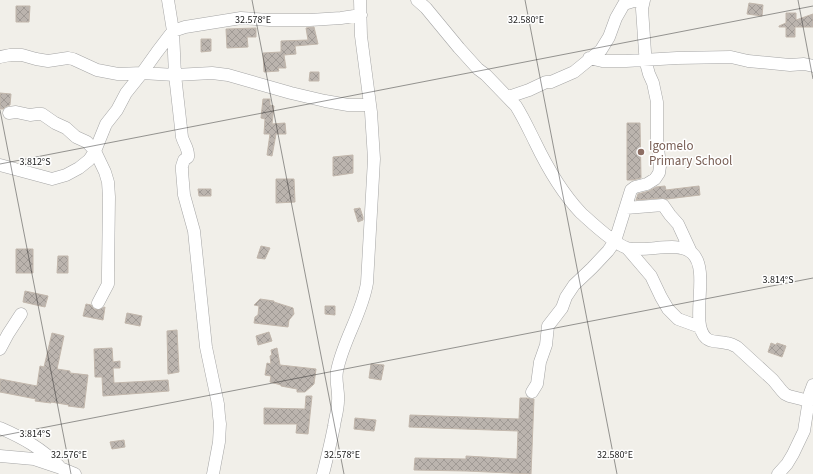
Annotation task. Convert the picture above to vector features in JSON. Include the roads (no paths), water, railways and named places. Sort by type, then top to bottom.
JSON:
[{"type":"street","points":[[168,0],[173,31],[175,75],[182,138],[188,152],[188,157],[184,160],[182,166],[184,195],[194,231],[206,347],[218,404],[220,424],[219,442],[213,474]]},
{"type":"street","points":[[323,474],[329,453],[338,401],[336,384],[337,371],[345,342],[365,296],[367,283],[374,160],[370,105],[361,36],[360,0]]},
{"type":"street","points":[[417,0],[426,8],[458,48],[508,97],[520,112],[554,178],[576,208],[615,241],[627,248],[651,276],[668,309],[678,319],[700,326]]},
{"type":"street","points":[[508,97],[546,82],[551,82],[574,72],[601,50],[609,37],[616,18],[624,4],[638,0]]},
{"type":"street","points":[[532,392],[537,384],[540,362],[546,345],[548,326],[562,308],[566,297],[574,285],[608,251],[615,241],[631,190],[635,187],[647,184],[655,179],[659,173],[657,102],[646,60],[642,17],[644,0]]},
{"type":"street","points":[[0,165],[47,178],[66,175],[79,168],[89,160],[95,151],[106,124],[117,110],[126,93],[173,31],[185,27],[242,18],[310,20],[361,15]]},
{"type":"street","points":[[0,57],[22,55],[36,59],[48,60],[68,58],[97,70],[118,74],[142,73],[175,75],[212,73],[228,75],[318,99],[348,105],[370,105]]},
{"type":"street","points":[[590,58],[602,61],[731,57],[748,61],[790,65],[804,64],[813,66]]},
{"type":"street","points":[[9,113],[16,112],[30,115],[42,114],[66,128],[76,137],[87,142],[95,151],[106,172],[109,197],[108,284],[98,303]]},
{"type":"street","points":[[626,208],[663,206],[678,224],[691,252],[697,261],[700,273],[700,326],[704,337],[707,340],[732,344],[742,351],[773,380],[785,394],[809,401]]},
{"type":"street","points":[[627,248],[642,250],[671,246],[691,252]]},
{"type":"street","points":[[0,349],[21,314]]},
{"type":"street","points":[[778,474],[790,459],[804,431],[813,385]]},
{"type":"street","points":[[0,428],[34,445],[49,456],[62,469]]},
{"type":"street","points":[[800,438],[813,433]]},
{"type":"street","points":[[0,456],[34,459],[74,474]]},
{"type":"place","name":"Igomelo Primary School","points":[[641,152]]}]
